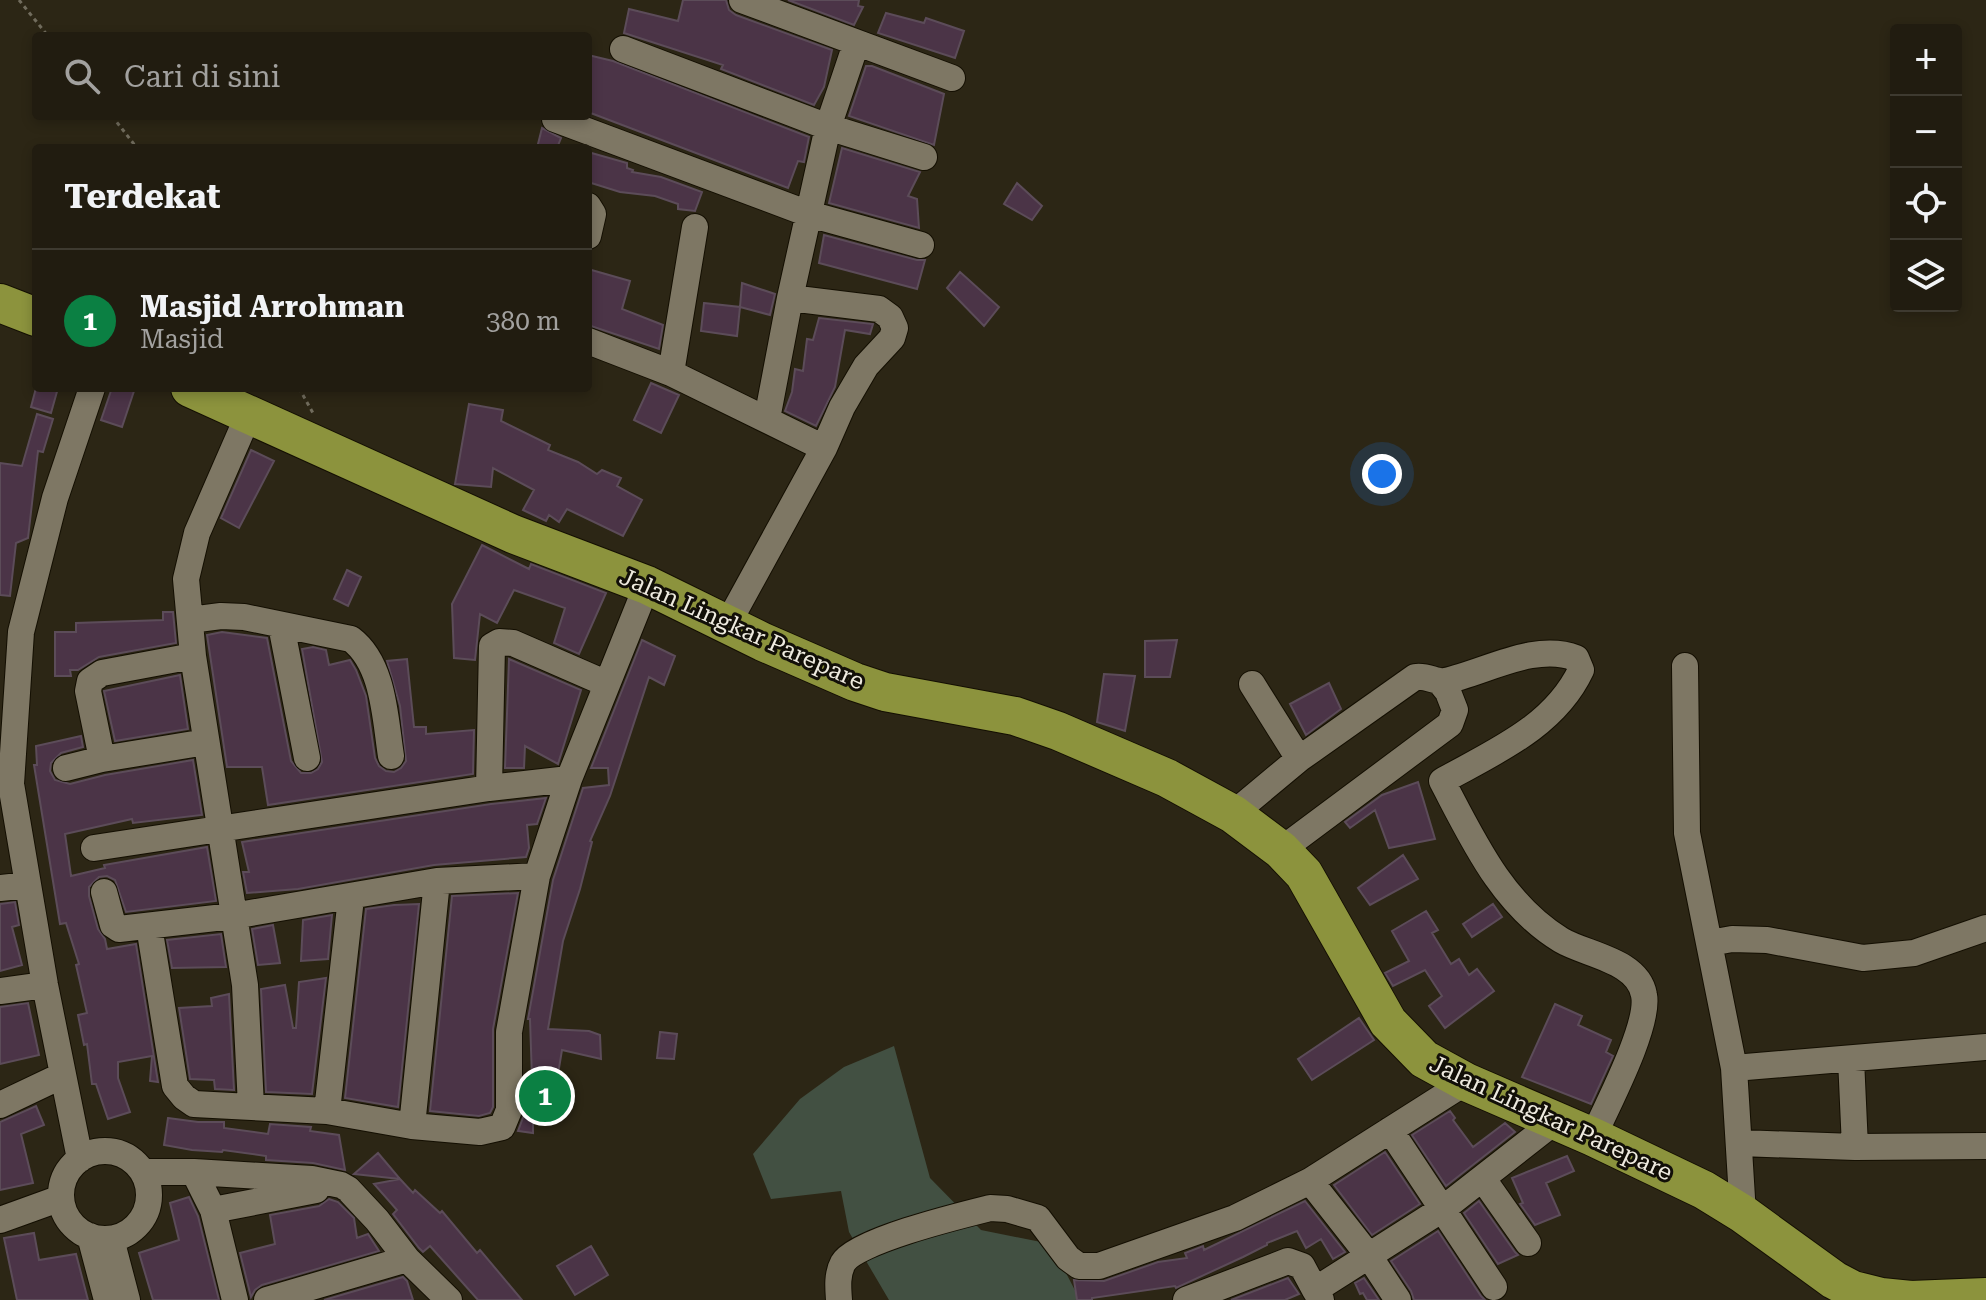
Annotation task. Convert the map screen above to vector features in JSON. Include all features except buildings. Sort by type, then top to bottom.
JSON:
[{"type":"highway","points":[[0,303],[32,315]]},
{"type":"highway","name":"Jalan Lingkar Parepare","points":[[198,392],[513,534],[647,585],[810,664],[885,692],[1015,716],[1167,778],[1233,814],[1281,850],[1311,885],[1388,1022],[1424,1059],[1466,1082],[1704,1190],[1853,1290],[1911,1300],[1986,1297]]},
{"type":"street","points":[[742,0],[952,78]]},
{"type":"street","points":[[767,419],[828,127],[856,44]]},
{"type":"street","points":[[623,49],[828,127],[924,157]]},
{"type":"street","points":[[558,120],[809,214],[921,245]]},
{"type":"street","points":[[671,373],[695,227]]},
{"type":"street","points":[[727,625],[824,448],[842,407],[866,366],[892,338],[895,328],[890,317],[879,309],[790,298]]},
{"type":"street","points":[[592,343],[671,373],[824,448]]},
{"type":"street","points":[[80,1159],[6,784],[21,632],[55,498],[91,392]]},
{"type":"street","points":[[248,416],[197,533],[186,579],[193,656],[245,985],[251,1106]]},
{"type":"street","points":[[149,926],[175,1086],[194,1104],[327,1111],[412,1126],[480,1132],[495,1130],[505,1122],[509,1110],[509,1032],[537,876],[605,683],[647,585]]},
{"type":"street","points":[[190,620],[244,617],[351,639],[364,649],[371,661],[382,701],[391,756]]},
{"type":"street","points":[[281,625],[307,758]]},
{"type":"street","points":[[489,788],[492,646],[499,642],[513,643],[605,683]]},
{"type":"street","points":[[1440,682],[1551,653],[1576,658],[1581,670],[1574,684],[1548,716],[1517,739],[1442,781]]},
{"type":"street","points":[[102,759],[88,691],[90,681],[102,673],[193,656]]},
{"type":"street","points":[[1685,666],[1687,833],[1734,1068],[1743,1214]]},
{"type":"street","points":[[1233,814],[1299,759],[1415,677],[1425,676],[1440,682],[1452,700],[1453,717],[1441,731],[1281,850]]},
{"type":"street","points":[[1252,684],[1299,759]]},
{"type":"street","points":[[66,768],[206,742]]},
{"type":"street","points":[[1414,750],[1442,781],[1487,866],[1505,889],[1562,941],[1629,970],[1640,983],[1644,1011],[1636,1038],[1593,1137]]},
{"type":"street","points":[[94,848],[489,788],[569,779]]},
{"type":"street","points":[[104,892],[115,929],[233,916],[437,881],[537,876]]},
{"type":"street","points":[[412,1126],[437,881]]},
{"type":"street","points":[[0,888],[28,885]]},
{"type":"street","points":[[327,1111],[351,898]]},
{"type":"street","points":[[1710,943],[1732,939],[1767,940],[1863,958],[1914,953],[1986,928]]},
{"type":"street","points":[[0,991],[45,985]]},
{"type":"street","points":[[1734,1068],[1986,1047]]},
{"type":"street","points":[[1851,1059],[1855,1147]]},
{"type":"street","points":[[0,1105],[63,1075]]},
{"type":"street","points":[[839,1300],[838,1280],[844,1262],[851,1254],[878,1241],[978,1211],[1007,1209],[1038,1218],[1068,1258],[1079,1266],[1099,1266],[1235,1218],[1310,1181],[1466,1082]]},
{"type":"street","points":[[1186,1300],[1288,1261],[1302,1266],[1318,1295],[1369,1256],[1444,1208],[1554,1122]]},
{"type":"street","points":[[1390,1130],[1494,1287]]},
{"type":"street","points":[[1740,1143],[1855,1147],[1986,1146]]},
{"type":"street","points":[[107,1151],[134,1161],[143,1172],[149,1200],[137,1226],[125,1234],[101,1237],[70,1221],[61,1198],[63,1183],[69,1169],[80,1159],[93,1152],[107,1151]]},
{"type":"street","points":[[143,1172],[312,1179],[341,1185],[377,1220],[407,1259],[449,1300]]},
{"type":"street","points":[[194,1172],[213,1210],[235,1300]]},
{"type":"street","points":[[1483,1179],[1528,1243]]},
{"type":"street","points":[[1310,1181],[1369,1256],[1398,1300]]},
{"type":"street","points":[[213,1210],[341,1185]]},
{"type":"street","points":[[0,1220],[61,1198]]},
{"type":"street","points":[[101,1237],[107,1300]]},
{"type":"street","points":[[101,1237],[127,1300]]},
{"type":"street","points":[[267,1300],[407,1259]]},
{"type":"path","points":[[19,0],[45,32]]},
{"type":"path","points":[[115,120],[134,144]]},
{"type":"green space","points":[[894,1046],[930,1178],[981,1230],[1051,1244],[1080,1300],[889,1300],[849,1232],[841,1191],[771,1199],[753,1154],[800,1099],[844,1067]]},
{"type":"place","name":"Masjid Arrohman","points":[[545,1096]]}]
